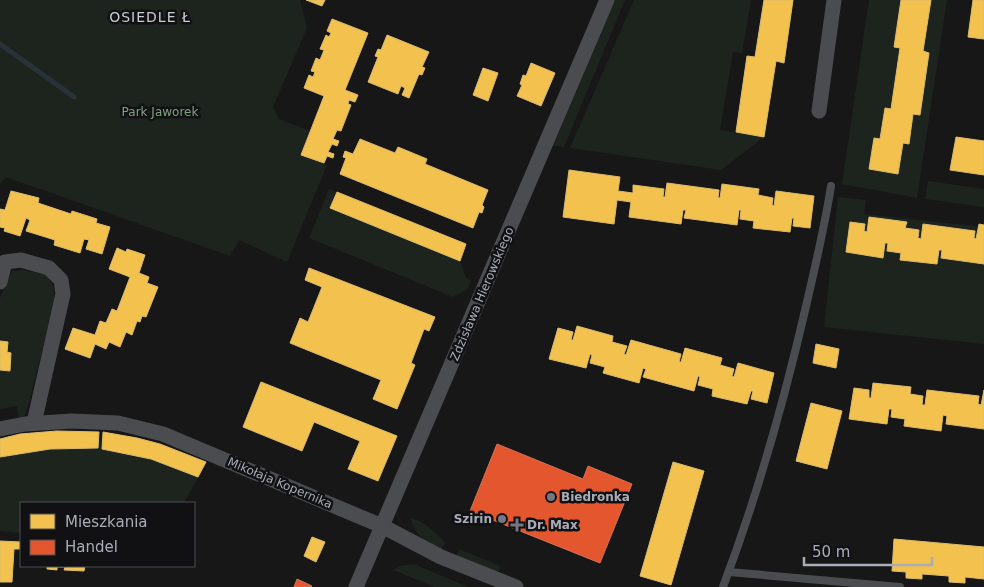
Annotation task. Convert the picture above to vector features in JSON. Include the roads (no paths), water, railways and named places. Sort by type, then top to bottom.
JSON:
[{"type":"street","name":"Zdzisława Hierowskiego","points":[[356,587],[607,0]]},
{"type":"street","points":[[819,112],[834,0]]},
{"type":"street","points":[[0,282],[5,262],[21,260],[49,268],[62,280],[63,294],[34,423]]},
{"type":"street","name":"Mikołaja Kopernika","points":[[0,429],[34,423],[72,421],[118,423],[163,434],[382,526],[440,557],[516,587]]},
{"type":"lane","points":[[724,587],[777,426],[831,186]]},
{"type":"lane","points":[[729,572],[900,587]]},
{"type":"waterway","points":[[0,44],[74,97]]},
{"type":"place","name":"Biedronka","points":[[551,497]]},
{"type":"place","name":"Szirin","points":[[502,519]]},
{"type":"place","name":"Dr. Max","points":[[517,525]]},
{"type":"district","name":"OSIEDLE Ł","points":[[150,17]]},
{"type":"park label","name":"Park Jaworek","points":[[160,112]]}]
